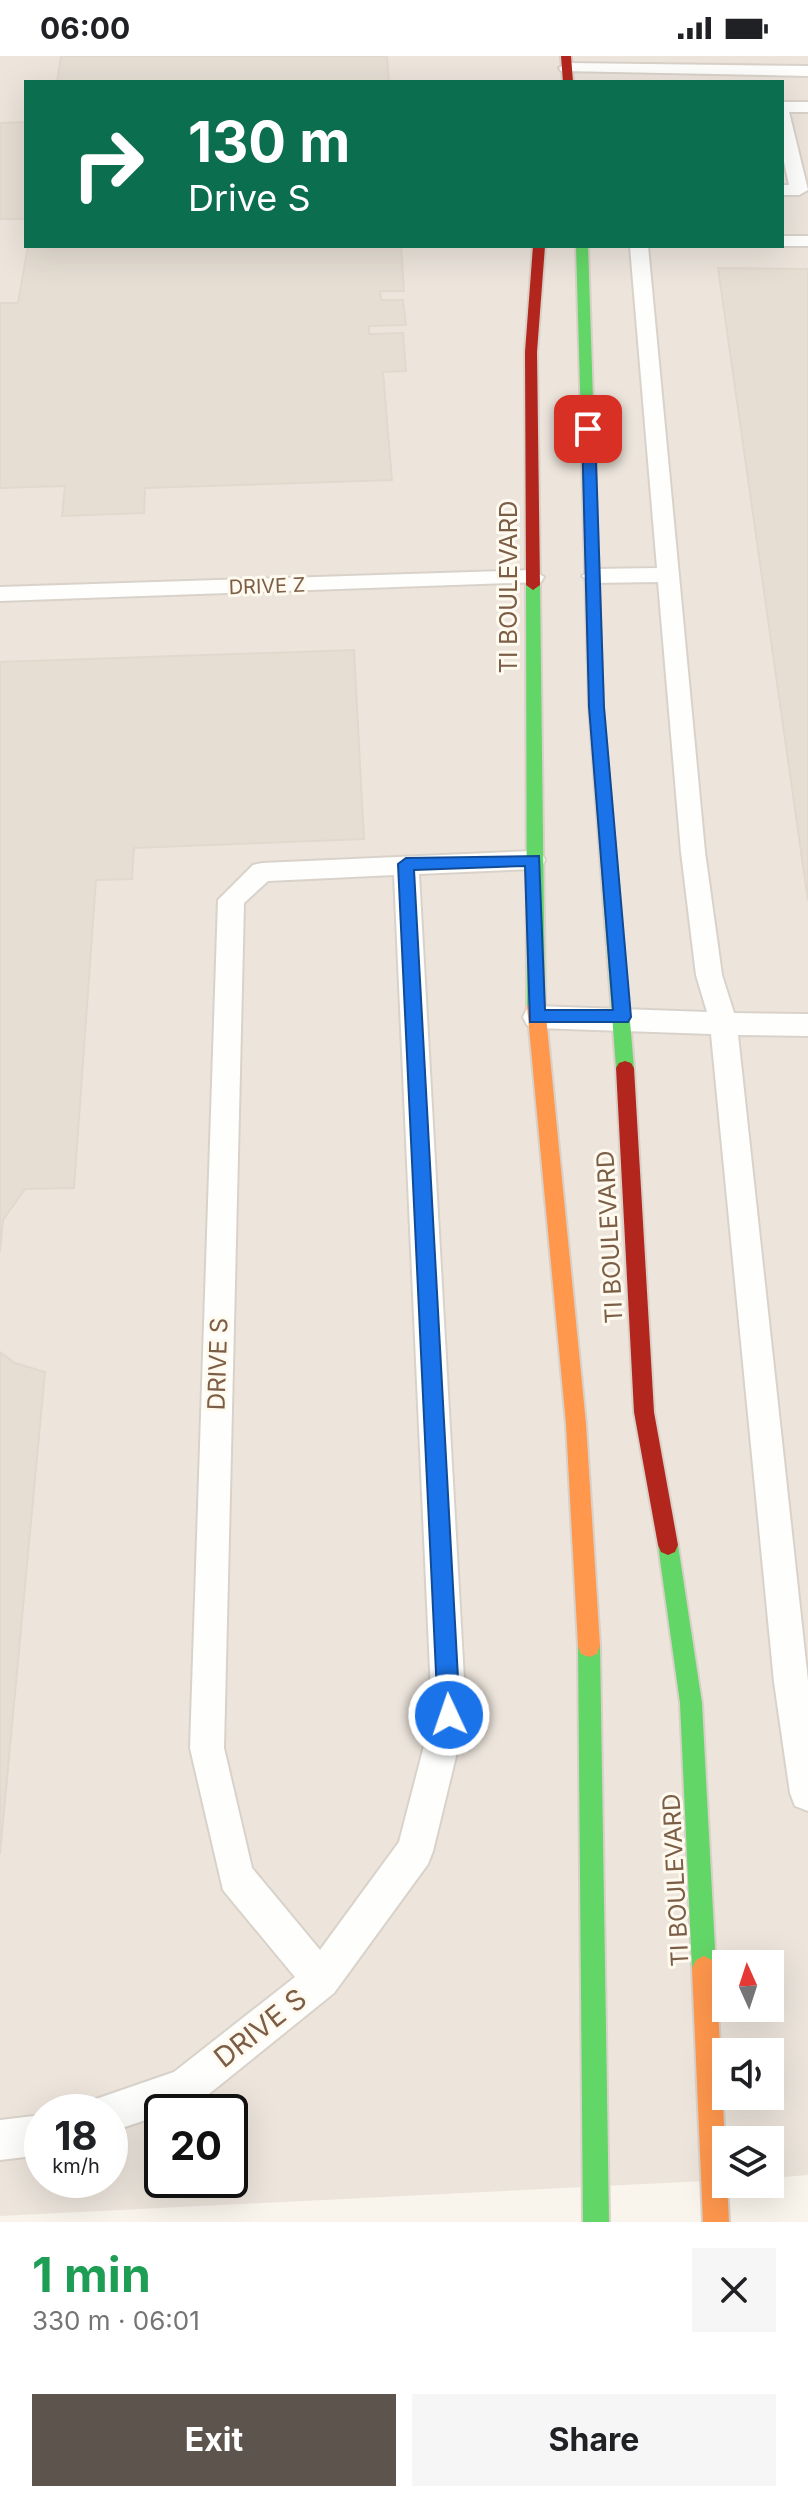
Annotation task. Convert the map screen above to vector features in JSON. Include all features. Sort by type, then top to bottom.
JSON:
[{"type":"street","name":"TI BOULEVARD","points":[[539,248],[531,352],[541,577],[533,860],[536,1017],[576,1424],[592,1699],[596,2222]]},
{"type":"street","name":"TI BOULEVARD","points":[[582,248],[585,576],[622,1017],[644,1412],[680,1604],[692,1700],[716,2222]]},
{"type":"lane","points":[[567,69],[808,71]]},
{"type":"lane","points":[[784,107],[808,107]]},
{"type":"lane","points":[[784,125],[796,190]]},
{"type":"lane","points":[[784,241],[808,241]]},
{"type":"lane","points":[[639,248],[693,852],[709,975],[724,1026],[791,1682],[808,1793]]},
{"type":"lane","points":[[585,576],[669,575]]},
{"type":"lane","name":"DRIVE Z","points":[[0,594],[541,577]]},
{"type":"lane","name":"DRIVE S","points":[[321,1980],[236,1877],[207,1748],[231,900],[262,872],[533,860]]},
{"type":"lane","name":"DRIVE S","points":[[128,2107],[185,2088],[321,1980],[415,1851],[449,1715],[406,864]]},
{"type":"lane","points":[[536,1017],[622,1017],[724,1026],[808,1025]]},
{"type":"lane","points":[[0,2140],[24,2137]]},
{"type":"shaded area","points":[[0,56],[808,56],[808,2175],[784,2177],[784,2126],[712,2126],[712,2181],[0,2216]]},
{"type":"building","points":[[61,56],[387,56],[389,80],[57,80]]},
{"type":"building","points":[[24,122],[24,219],[0,219],[0,123]]},
{"type":"building","points":[[28,248],[401,248],[404,291],[380,291],[381,300],[403,300],[406,325],[369,326],[369,334],[403,333],[406,371],[383,372],[392,480],[145,488],[144,513],[62,516],[65,486],[0,488],[0,303],[18,303]]},
{"type":"building","points":[[718,268],[808,269],[808,901]]},
{"type":"building","points":[[354,650],[364,839],[134,848],[132,879],[96,880],[74,1188],[25,1189],[3,1220],[0,1252],[0,662]]},
{"type":"building","points":[[0,1352],[15,1363],[45,1372],[0,1854]]},
{"type":"traffic: fast","points":[[582,248],[596,707],[625,1068]]},
{"type":"traffic: fast","points":[[533,585],[536,1006]]},
{"type":"traffic: fast","points":[[668,1545],[691,1703],[704,1968]]},
{"type":"traffic: fast","points":[[589,1646],[596,2222]]},
{"type":"traffic: slow","points":[[536,1006],[576,1424],[589,1646]]},
{"type":"traffic: slow","points":[[704,1968],[716,2222]]},
{"type":"traffic: jam","points":[[566,56],[568,80]]},
{"type":"traffic: jam","points":[[533,585],[531,352],[539,248]]},
{"type":"traffic: jam","points":[[625,1068],[644,1412],[668,1545]]},
{"type":"route","points":[[449,1715],[406,864],[533,860],[536,1017],[622,1017],[596,707],[588,429]]}]
